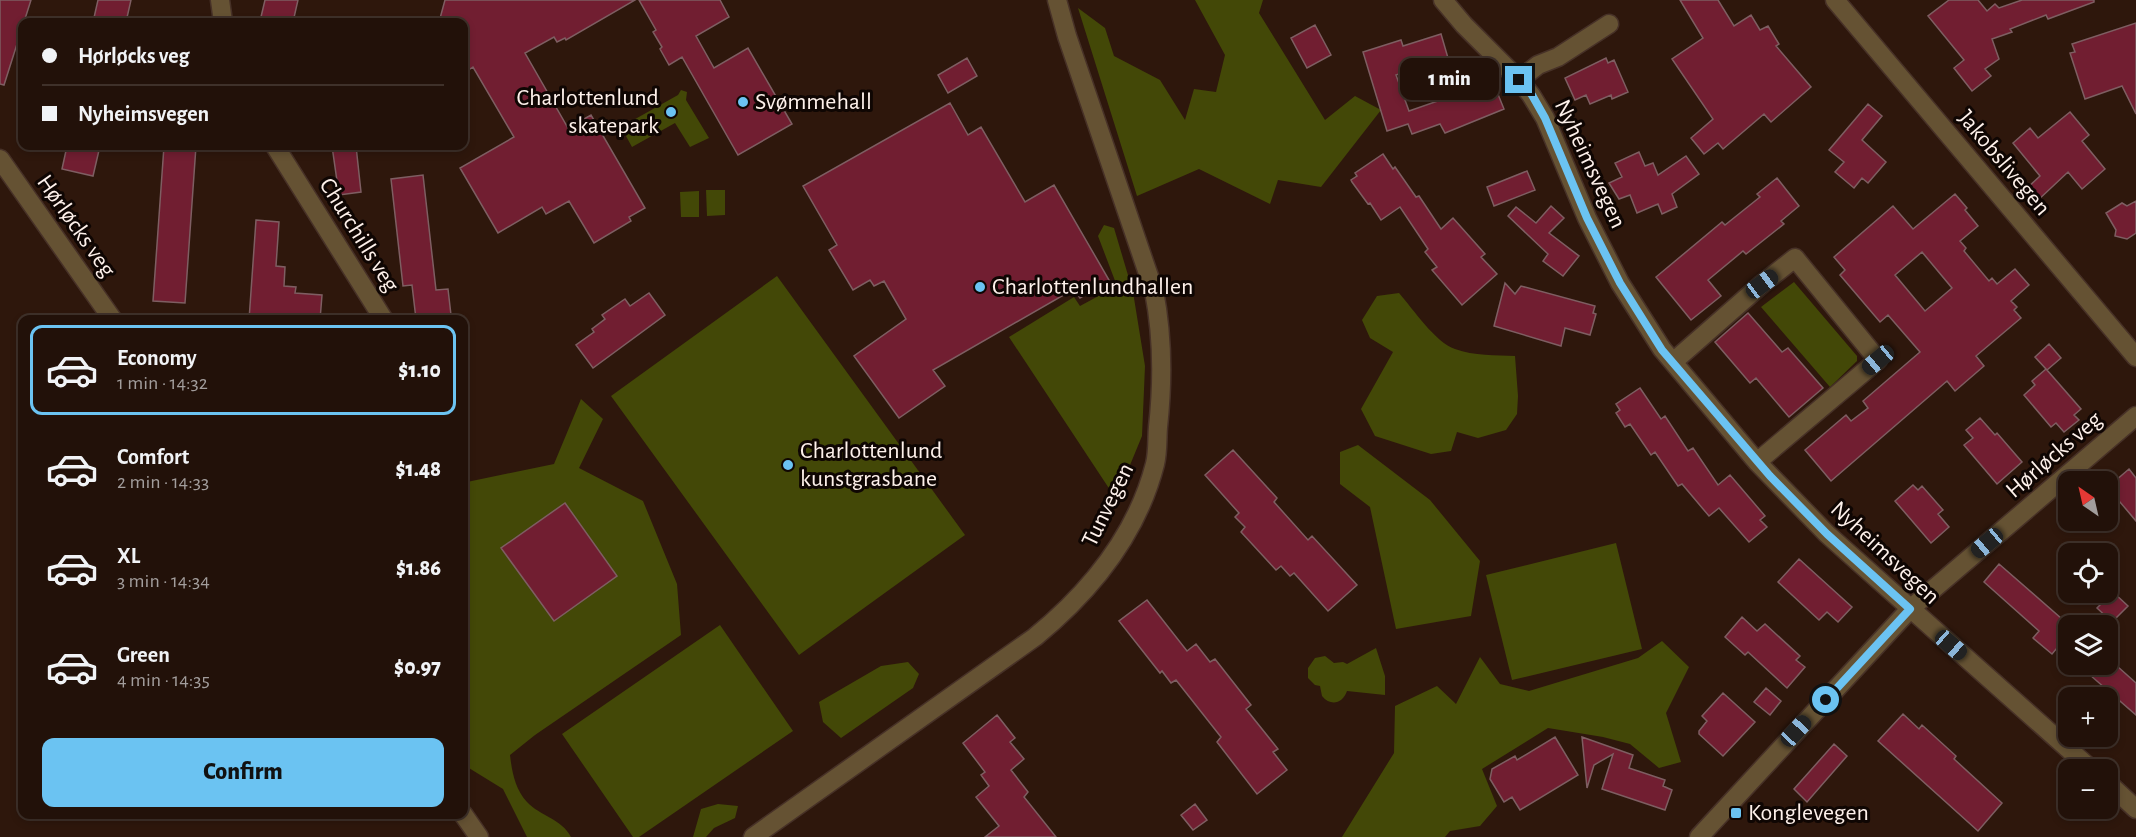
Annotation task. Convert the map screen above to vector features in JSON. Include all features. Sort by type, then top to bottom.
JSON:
[{"type":"street","points":[[220,0],[223,18]]},
{"type":"street","name":"Tunvegen","points":[[753,837],[1035,637],[1058,618],[1107,564],[1140,505],[1155,463],[1163,382],[1159,318],[1154,291],[1067,36],[1058,0]]},
{"type":"street","name":"Nyheimsvegen","points":[[1443,0],[1532,95],[1545,118],[1587,218],[1620,283],[1662,350],[1757,462],[1827,534],[2080,759]]},
{"type":"street","name":"Jakobslivegen","points":[[1835,0],[2136,357]]},
{"type":"street","points":[[1519,80],[1538,65],[1558,57],[1610,24]]},
{"type":"street","name":"Churchills veg","points":[[278,150],[381,315]]},
{"type":"street","name":"Hørløcks veg","points":[[0,159],[109,315]]},
{"type":"street","points":[[1673,362],[1795,258],[1878,360],[1757,462]]},
{"type":"street","name":"Hørløcks veg","points":[[1699,837],[1910,609],[2136,416]]},
{"type":"street","points":[[2118,792],[2136,809]]},
{"type":"street","points":[[466,819],[479,837]]},
{"type":"green space","points":[[1195,0],[1263,0],[1259,13],[1325,120],[1355,96],[1381,110],[1321,187],[1278,180],[1270,204],[1199,169],[1137,196],[1078,8],[1105,28],[1114,56],[1160,80],[1185,120],[1194,89],[1216,92],[1225,55]]},
{"type":"green space","name":"Charlottenlund skatepark","points":[[681,90],[687,92],[686,100],[709,138],[690,147],[675,123],[632,147],[621,127],[678,95]]},
{"type":"green space","points":[[706,190],[725,190],[725,215],[707,216]]},
{"type":"green space","points":[[699,191],[699,217],[681,217],[680,192]]},
{"type":"green space","points":[[1104,225],[1114,228],[1133,292],[1145,366],[1142,436],[1116,499],[1009,337],[1074,297],[1080,306],[1117,286],[1098,236]]},
{"type":"green space","name":"Charlottenlund kunstgrasbane","points":[[777,276],[965,535],[799,655],[611,396]]},
{"type":"green space","points":[[1794,282],[1857,356],[1857,361],[1830,387],[1761,307]]},
{"type":"green space","points":[[1399,293],[1433,333],[1448,346],[1470,353],[1515,356],[1517,414],[1506,430],[1478,438],[1457,432],[1451,451],[1431,454],[1375,436],[1361,409],[1393,352],[1370,338],[1362,320],[1377,296]]},
{"type":"green space","points":[[581,399],[603,419],[579,468],[643,501],[677,584],[681,635],[535,735],[510,755],[515,780],[523,797],[532,807],[562,826],[571,837],[527,837],[503,789],[468,767],[468,482],[554,464]]},
{"type":"green space","points":[[1358,445],[1430,500],[1480,561],[1471,616],[1396,629],[1370,507],[1340,484],[1340,452]]},
{"type":"green space","points":[[1616,543],[1642,649],[1512,680],[1486,575]]},
{"type":"green space","points":[[720,625],[793,731],[639,837],[633,837],[562,734]]},
{"type":"green space","points":[[1662,641],[1689,667],[1666,713],[1681,762],[1659,768],[1630,744],[1548,728],[1482,769],[1497,806],[1480,826],[1450,831],[1445,837],[1342,837],[1394,753],[1395,706],[1437,686],[1456,704],[1480,657],[1500,684],[1529,691],[1638,658]]},
{"type":"green space","points":[[1376,648],[1385,676],[1385,695],[1347,691],[1340,701],[1329,702],[1322,696],[1320,686],[1315,685],[1308,678],[1308,668],[1315,658],[1325,656],[1334,663],[1347,664]]},
{"type":"green space","points":[[908,662],[919,674],[913,688],[841,738],[823,722],[819,702],[881,666]]},
{"type":"green space","points":[[718,804],[738,806],[735,818],[714,828],[706,837],[693,837],[701,809]]},
{"type":"building","points":[[0,0],[31,0],[25,18],[18,18],[18,41],[4,85],[0,84]]},
{"type":"building","points":[[98,0],[131,0],[127,18],[94,18]]},
{"type":"building","points":[[265,0],[298,0],[294,18],[261,17]]},
{"type":"building","points":[[445,0],[635,0],[566,40],[565,38],[557,42],[554,37],[525,53],[568,128],[591,115],[645,208],[629,217],[631,221],[594,243],[569,201],[546,214],[542,207],[498,233],[460,168],[514,137],[473,67],[468,70],[468,18],[440,18]]},
{"type":"building","points":[[639,0],[720,0],[729,17],[696,36],[714,68],[748,48],[792,124],[738,155],[682,57],[669,65],[653,32],[656,30]]},
{"type":"building","points":[[1680,0],[1718,0],[1734,26],[1751,15],[1760,30],[1768,26],[1779,44],[1776,46],[1811,87],[1771,122],[1764,114],[1723,149],[1718,143],[1704,154],[1691,138],[1713,119],[1672,59],[1703,38]]},
{"type":"building","points":[[1949,0],[1978,0],[1987,11],[1995,4],[1999,8],[2022,0],[2094,0],[2094,2],[2048,19],[2046,15],[2010,29],[2012,32],[1992,39],[1999,59],[1985,69],[1991,76],[1972,91],[1954,68],[1964,60],[1928,16]]},
{"type":"building","points":[[2136,23],[2136,114],[2122,86],[2085,99],[2070,53],[2075,52],[2072,44]]},
{"type":"building","points":[[1315,25],[1331,55],[1307,68],[1291,38]]},
{"type":"building","points":[[1441,34],[1448,58],[1396,75],[1409,111],[1452,96],[1452,99],[1493,82],[1504,109],[1445,133],[1440,124],[1412,134],[1408,124],[1387,131],[1363,52],[1401,40],[1403,46]]},
{"type":"building","points":[[967,58],[977,76],[948,93],[938,75]]},
{"type":"building","points":[[1606,58],[1608,63],[1614,60],[1628,92],[1612,99],[1611,95],[1590,104],[1586,95],[1575,100],[1565,78]]},
{"type":"building","points":[[950,103],[968,135],[981,127],[1025,202],[1054,185],[1109,280],[1080,298],[1074,289],[933,370],[945,386],[899,418],[854,356],[906,319],[884,281],[874,286],[870,280],[853,290],[829,250],[837,245],[803,186]]},
{"type":"building","points":[[1868,104],[1882,116],[1862,140],[1886,162],[1868,183],[1862,178],[1854,188],[1835,172],[1844,162],[1829,150]]},
{"type":"building","points":[[2070,112],[2089,135],[2082,141],[2105,169],[2082,189],[2068,172],[2036,202],[2025,190],[2040,176],[2013,143],[2030,128],[2038,138]]},
{"type":"building","points":[[66,150],[99,150],[93,176],[62,169]]},
{"type":"building","points":[[164,150],[196,150],[185,303],[153,301]]},
{"type":"building","points":[[333,150],[356,150],[361,192],[339,195]]},
{"type":"building","points":[[1639,152],[1645,166],[1653,163],[1658,175],[1686,156],[1699,174],[1672,194],[1677,207],[1662,214],[1658,204],[1637,213],[1630,195],[1619,199],[1609,183],[1622,177],[1615,163]]},
{"type":"building","points":[[1383,154],[1416,197],[1419,196],[1441,229],[1453,218],[1485,254],[1481,257],[1497,274],[1462,305],[1432,270],[1437,267],[1425,252],[1428,249],[1400,207],[1381,220],[1352,182],[1351,180],[1357,176],[1355,173]]},
{"type":"building","points":[[1527,171],[1535,190],[1494,206],[1487,187]]},
{"type":"building","points":[[423,175],[436,290],[448,289],[451,315],[416,315],[412,285],[403,286],[391,179]]},
{"type":"building","points":[[1777,178],[1799,206],[1781,221],[1784,224],[1746,254],[1743,251],[1708,280],[1721,296],[1691,320],[1656,277],[1722,222],[1725,225],[1760,197],[1757,194]]},
{"type":"building","points":[[1955,194],[1978,226],[1960,241],[1966,248],[1964,251],[1989,281],[1992,278],[1997,284],[2015,269],[2029,285],[2011,301],[2017,307],[2014,310],[2021,318],[1976,356],[1984,366],[1955,391],[1947,381],[1831,481],[1805,450],[1846,415],[1851,421],[1868,408],[1863,401],[1920,352],[1888,315],[1880,322],[1840,275],[1845,270],[1834,257],[1893,206],[1913,229]],"holes":[[[1922,252],[1952,288],[1925,311],[1895,275]]]},
{"type":"building","points":[[2136,201],[2136,233],[2127,239],[2115,236],[2116,230],[2106,213],[2122,203],[2127,206]]},
{"type":"building","points":[[1551,206],[1564,218],[1549,233],[1579,256],[1563,276],[1543,261],[1548,254],[1508,216],[1516,207],[1536,223]]},
{"type":"building","points":[[256,220],[279,222],[276,266],[285,267],[284,286],[296,287],[295,293],[322,295],[320,315],[249,315]]},
{"type":"building","points":[[1505,283],[1515,294],[1521,286],[1595,306],[1593,313],[1596,314],[1590,335],[1565,328],[1561,346],[1494,326]]},
{"type":"building","points":[[649,293],[665,315],[593,368],[576,345],[594,332],[592,329],[605,319],[602,315],[625,299],[630,306]]},
{"type":"building","points":[[1748,313],[1782,352],[1788,348],[1823,388],[1789,417],[1756,378],[1750,383],[1715,342]]},
{"type":"building","points":[[2049,344],[2061,358],[2047,370],[2081,409],[2074,415],[2079,420],[2064,432],[2056,423],[2051,427],[2024,395],[2035,385],[2032,381],[2046,369],[2035,357]]},
{"type":"building","points":[[1640,388],[1661,419],[1665,416],[1688,451],[1693,448],[1718,485],[1730,475],[1765,516],[1760,520],[1767,527],[1749,542],[1719,508],[1709,516],[1682,484],[1678,486],[1655,452],[1651,455],[1630,424],[1625,427],[1616,413],[1620,410],[1616,404]]},
{"type":"building","points":[[1980,418],[1995,435],[1997,433],[2022,462],[1997,484],[1964,445],[1973,438],[1966,430]]},
{"type":"building","points":[[1233,450],[1277,498],[1274,502],[1308,540],[1312,536],[1357,585],[1328,611],[1294,573],[1290,576],[1281,566],[1276,570],[1241,532],[1245,527],[1235,517],[1239,513],[1205,475]]},
{"type":"building","points":[[2129,469],[2136,478],[2136,521],[2120,502],[2118,504],[2118,478]]},
{"type":"building","points":[[1913,485],[1918,490],[1922,486],[1943,510],[1938,514],[1949,527],[1931,543],[1895,501]]},
{"type":"building","points":[[565,503],[617,576],[554,621],[501,548]]},
{"type":"building","points":[[1799,559],[1852,607],[1838,622],[1827,612],[1819,620],[1778,582]]},
{"type":"building","points":[[1999,564],[2058,616],[2058,647],[2052,654],[2033,638],[2039,631],[1984,582]]},
{"type":"building","points":[[2118,597],[2128,606],[2118,616],[2104,615],[2097,608],[2102,603],[2118,603]]},
{"type":"building","points":[[1147,600],[1187,651],[1196,644],[1210,662],[1215,659],[1251,705],[1246,709],[1278,749],[1273,752],[1287,770],[1257,794],[1217,742],[1221,737],[1176,680],[1171,683],[1162,671],[1160,673],[1119,621]]},
{"type":"building","points":[[1742,617],[1757,631],[1765,624],[1800,656],[1796,660],[1805,667],[1787,688],[1748,652],[1745,655],[1725,637]]},
{"type":"building","points":[[2118,667],[2136,683],[2136,715],[2118,699],[2118,687],[2104,687],[2090,675],[2118,675]]},
{"type":"building","points":[[1766,688],[1781,701],[1770,715],[1754,702]]},
{"type":"building","points":[[1723,693],[1755,722],[1723,756],[1699,734],[1699,731],[1707,721],[1702,716]]},
{"type":"building","points":[[1903,714],[1919,729],[1922,725],[1956,756],[1954,759],[2002,803],[1978,831],[1878,741]]},
{"type":"building","points":[[997,715],[1015,738],[1010,742],[1024,759],[1011,770],[1028,792],[1024,797],[1056,837],[985,837],[999,826],[976,797],[989,786],[981,775],[985,772],[963,743]]},
{"type":"building","points":[[1555,737],[1578,775],[1520,810],[1512,797],[1504,802],[1490,779],[1492,769],[1515,756],[1517,760]]},
{"type":"building","points":[[1582,737],[1633,755],[1629,768],[1665,780],[1663,786],[1672,790],[1665,810],[1602,789],[1613,754],[1594,765],[1587,788]]},
{"type":"building","points":[[1834,744],[1847,756],[1807,802],[1794,789]]},
{"type":"building","points":[[1195,804],[1207,820],[1193,830],[1181,815]]},
{"type":"place","name":"Svømmehall","points":[[743,102]]},
{"type":"place","name":"Charlottenlund skatepark","points":[[671,112]]},
{"type":"place","name":"Charlottenlundhallen","points":[[980,287]]},
{"type":"place","name":"Charlottenlund kunstgrasbane","points":[[788,465]]},
{"type":"place","name":"Konglevegen","points":[[1736,813]]},
{"type":"route","points":[[1519,80],[1532,95],[1545,118],[1587,218],[1620,283],[1662,350],[1770,476],[1827,534],[1910,609],[1826,700]]}]
